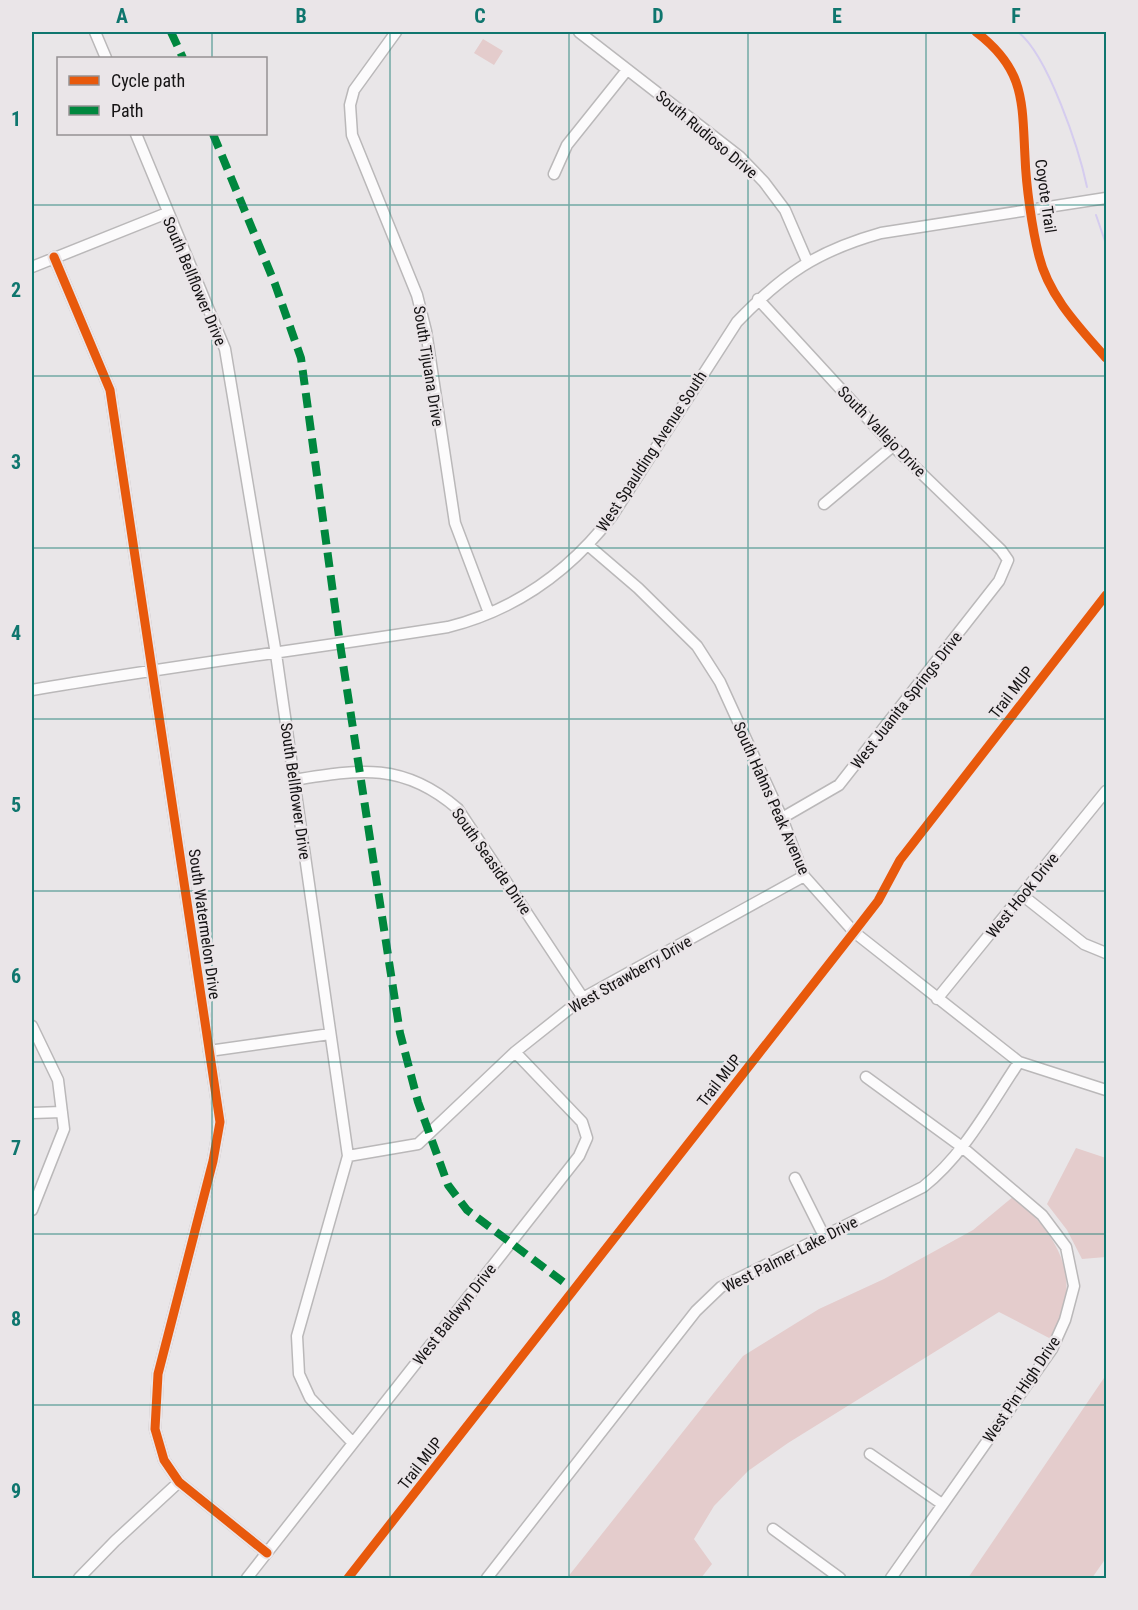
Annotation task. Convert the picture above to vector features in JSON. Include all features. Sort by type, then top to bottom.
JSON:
[{"type":"street","points":[[95,32],[106,57]]},
{"type":"street","name":"South Tijuana Drive","points":[[396,32],[354,90],[350,105],[352,135],[417,295],[426,331],[455,523],[489,613]]},
{"type":"street","name":"South Rudioso Drive","points":[[579,32],[740,157],[764,182],[784,210],[807,261]]},
{"type":"street","points":[[554,174],[567,145],[627,70]]},
{"type":"street","name":"South Bellflower Drive","points":[[136,135],[225,349],[276,654],[348,1156],[297,1336],[299,1374],[310,1398],[352,1442]]},
{"type":"street","name":"West Spaulding Avenue South","points":[[32,690],[152,669],[276,654],[448,627],[489,613],[538,588],[589,546],[612,516],[718,348],[758,299],[807,261],[848,242],[881,233],[1107,198]]},
{"type":"street","points":[[32,267],[167,213]]},
{"type":"street","name":"South Watermelon Drive","points":[[54,257],[110,390],[220,1122],[213,1161],[155,1393],[155,1429],[164,1460],[179,1482],[267,1553]]},
{"type":"street","name":"South Vallejo Drive","points":[[758,299],[894,446],[1001,550],[1008,560]]},
{"type":"street","points":[[824,504],[894,446]]},
{"type":"street","name":"South Hahns Peak Avenue","points":[[589,546],[638,588],[697,646],[720,682],[782,818],[804,876],[854,932],[1019,1062],[1107,1090]]},
{"type":"street","name":"West Juanita Springs Drive","points":[[782,818],[839,784],[999,581],[1008,560]]},
{"type":"street","name":"South Seaside Drive","points":[[294,780],[352,770],[402,776],[435,789],[458,809],[583,998]]},
{"type":"street","name":"West Hook Drive","points":[[937,999],[1107,791]]},
{"type":"street","name":"West Strawberry Drive","points":[[348,1156],[418,1144],[545,1025],[583,998],[804,876]]},
{"type":"street","points":[[1022,895],[1084,944],[1107,953]]},
{"type":"street","points":[[32,1026],[58,1080],[64,1130],[32,1210]]},
{"type":"street","points":[[209,1051],[330,1034]]},
{"type":"street","name":"West Baldwyn Drive","points":[[247,1578],[579,1156],[587,1138],[582,1122],[515,1052]]},
{"type":"street","name":"West Palmer Lake Drive","points":[[487,1578],[696,1311],[721,1287],[924,1187],[940,1174],[962,1147],[1019,1062]]},
{"type":"street","name":"West Pin High Drive","points":[[866,1077],[962,1147],[1042,1215],[1066,1247],[1074,1286],[1065,1320],[1052,1349],[891,1578]]},
{"type":"street","points":[[32,1113],[62,1112]]},
{"type":"street","points":[[795,1178],[824,1236]]},
{"type":"street","points":[[870,1454],[942,1504]]},
{"type":"street","points":[[79,1578],[179,1482]]},
{"type":"street","points":[[773,1529],[840,1578]]},
{"type":"shaded area","points":[[483,39],[503,51],[494,65],[474,53]]},
{"type":"shaded area","points":[[1076,1148],[1106,1158],[1106,1257],[1082,1259],[1067,1230],[1047,1204]]},
{"type":"shaded area","points":[[1014,1196],[1046,1230],[1061,1258],[1065,1272],[1064,1304],[1051,1339],[999,1312],[788,1443],[748,1471],[714,1506],[694,1539],[712,1564],[701,1578],[567,1578],[743,1356],[819,1309],[884,1279],[973,1230]]},
{"type":"shaded area","points":[[1106,1375],[1106,1558],[1092,1578],[968,1578]]},
{"type":"waterway","points":[[1018,32],[1029,44],[1051,81],[1070,127],[1087,187]]},
{"type":"waterway","points":[[1096,215],[1106,244]]},
{"type":"marked path","points":[[171,32],[183,57]]},
{"type":"marked path","points":[[213,135],[275,284],[301,358],[340,644],[400,1033],[418,1102],[448,1185],[467,1210],[574,1290]]},
{"type":"cycle path","name":"Coyote Trail","points":[[976,32],[1004,59],[1018,87],[1030,207],[1036,245],[1044,271],[1066,311],[1106,358]]},
{"type":"cycle path","points":[[54,257],[110,390],[220,1122],[213,1161],[158,1374],[155,1429],[164,1460],[179,1482],[267,1553]]},
{"type":"cycle path","name":"Trail MUP","points":[[348,1578],[878,901],[900,860],[1106,595]]}]
